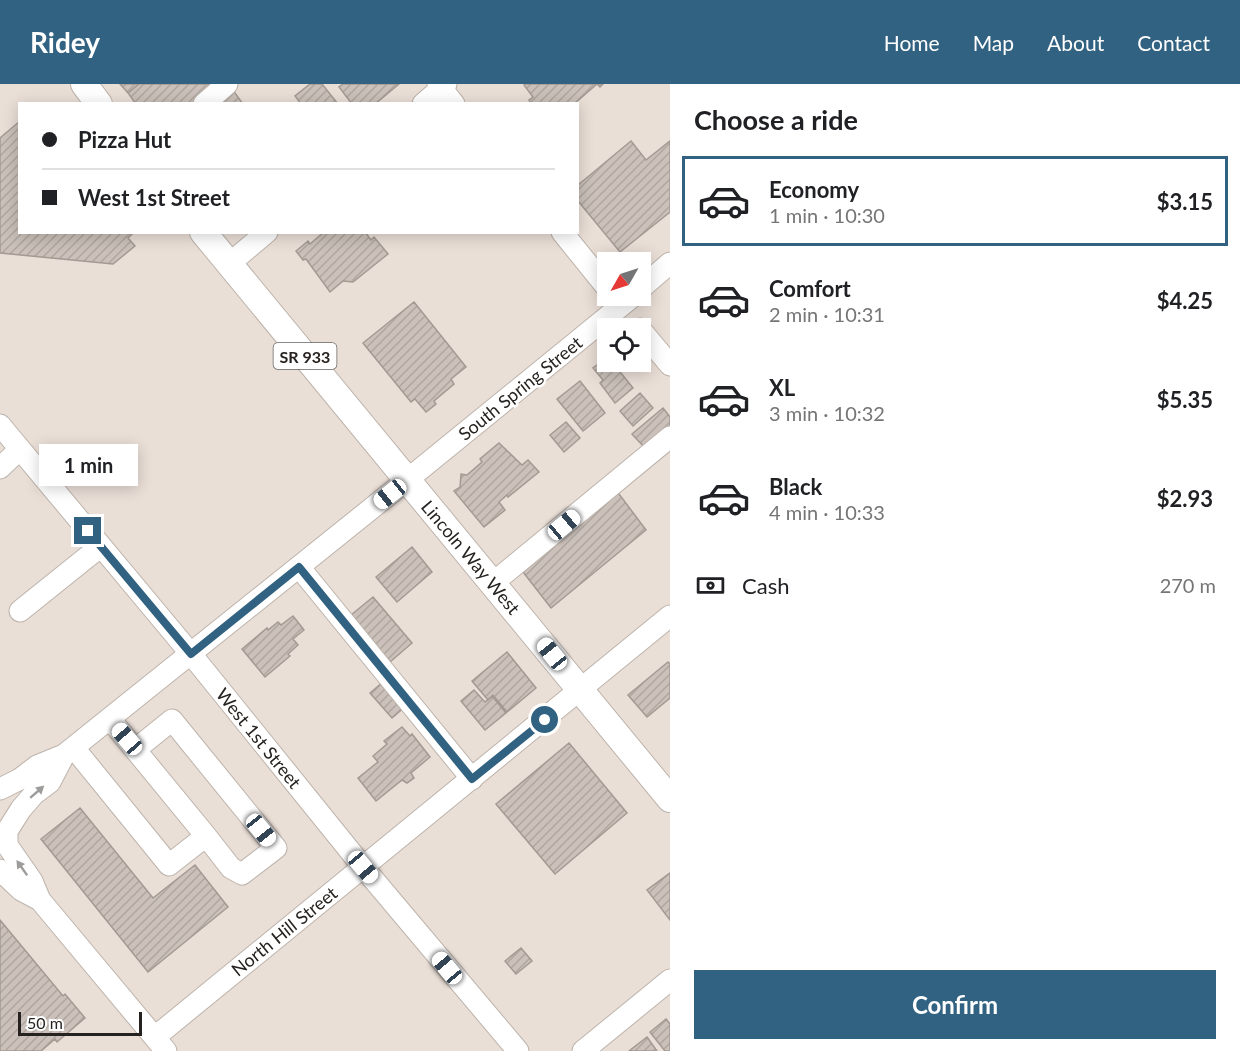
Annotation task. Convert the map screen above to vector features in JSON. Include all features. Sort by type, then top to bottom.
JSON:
[{"type":"main road","points":[[84,84],[98,102]]},
{"type":"main road","name":"Lincoln Way West","points":[[205,234],[669,795]]},
{"type":"street","points":[[206,102],[227,84]]},
{"type":"street","points":[[426,102],[445,90]]},
{"type":"street","points":[[229,264],[265,234]]},
{"type":"street","points":[[564,234],[597,275]]},
{"type":"street","points":[[651,279],[670,263]]},
{"type":"street","name":"South Spring Street","points":[[69,752],[407,480],[614,306]]},
{"type":"street","points":[[651,342],[670,365]]},
{"type":"street","name":"West 1st Street","points":[[0,425],[191,654],[363,867],[518,1051]]},
{"type":"street","points":[[493,583],[670,437]]},
{"type":"street","points":[[0,468],[20,449]]},
{"type":"street","points":[[20,611],[101,546]]},
{"type":"street","points":[[299,567],[472,779]]},
{"type":"street","name":"North Hill Street","points":[[160,1044],[363,867],[670,616]]},
{"type":"street","points":[[110,719],[231,868],[242,874],[276,848],[172,720],[136,749]]},
{"type":"street","points":[[69,752],[170,865],[206,836]]},
{"type":"street","points":[[0,789],[20,779],[37,766],[69,752]]},
{"type":"street","points":[[5,836],[21,809],[34,794],[50,782],[69,752]]},
{"type":"street","points":[[0,802],[7,811],[5,836],[7,845],[32,881],[40,900],[160,1044]]},
{"type":"street","points":[[0,870],[21,890],[40,900]]},
{"type":"street","points":[[583,1051],[670,980]]},
{"type":"building","points":[[120,84],[139,84],[128,93]]},
{"type":"building","points":[[139,84],[218,84],[196,102],[135,102],[128,93]]},
{"type":"building","points":[[310,84],[322,84],[336,102],[300,102],[295,96]]},
{"type":"building","points":[[343,84],[399,84],[377,102],[350,102],[339,87]]},
{"type":"building","points":[[597,84],[576,102],[530,102],[529,100],[533,97],[524,85]]},
{"type":"building","points":[[232,89],[242,102],[216,102]]},
{"type":"building","points":[[18,123],[18,234],[132,234],[128,238],[135,246],[113,264],[0,253],[0,138]]},
{"type":"building","points":[[631,141],[646,160],[670,141],[670,212],[620,252],[579,202],[579,184]]},
{"type":"building","points":[[322,234],[366,234],[371,240],[374,237],[388,254],[353,282],[343,281],[330,292],[306,259],[303,260],[296,251],[308,241],[310,244]]},
{"type":"building","points":[[414,302],[466,367],[451,379],[454,384],[434,401],[436,404],[426,412],[415,399],[411,402],[363,343]]},
{"type":"building","points":[[597,365],[597,372],[620,372],[633,388],[615,403],[600,383],[603,380],[593,368]]},
{"type":"building","points":[[580,381],[605,413],[583,431],[557,399]]},
{"type":"building","points":[[640,393],[653,408],[633,426],[620,411]]},
{"type":"building","points":[[663,408],[670,417],[670,427],[645,448],[632,434]]},
{"type":"building","points":[[566,422],[580,438],[564,452],[550,435]]},
{"type":"building","points":[[499,443],[522,465],[528,460],[539,472],[499,502],[505,510],[484,527],[454,491],[460,487],[461,474],[467,475],[482,462],[480,459]]},
{"type":"building","points":[[616,490],[646,530],[551,608],[520,568]]},
{"type":"building","points":[[412,547],[432,572],[397,602],[376,577]]},
{"type":"building","points":[[373,597],[412,643],[390,662],[351,615]]},
{"type":"building","points":[[293,616],[304,630],[293,639],[298,645],[288,654],[290,656],[265,677],[242,649],[267,628],[268,630],[278,622],[281,625]]},
{"type":"building","points":[[507,652],[536,688],[507,712],[493,695],[488,700],[472,681]]},
{"type":"building","points":[[668,662],[670,664],[670,698],[647,717],[628,695]]},
{"type":"building","points":[[384,681],[406,706],[392,718],[370,693]]},
{"type":"building","points":[[474,690],[485,702],[492,696],[506,713],[485,730],[461,701]]},
{"type":"building","points":[[402,727],[410,736],[412,734],[430,757],[411,773],[414,778],[407,783],[402,780],[376,801],[358,778],[378,762],[373,756],[387,744],[384,741]]},
{"type":"building","points":[[569,743],[627,813],[555,874],[496,804]]},
{"type":"building","points":[[80,808],[153,898],[195,865],[228,907],[148,972],[41,839]]},
{"type":"building","points":[[670,873],[670,920],[647,890]]},
{"type":"building","points":[[0,920],[63,996],[65,994],[85,1018],[57,1042],[55,1039],[41,1051],[0,1051]]},
{"type":"building","points":[[521,948],[532,961],[516,974],[505,961]]},
{"type":"building","points":[[666,1019],[670,1024],[670,1051],[665,1051],[650,1032]]},
{"type":"building","points":[[647,1037],[657,1051],[629,1051]]},
{"type":"route","points":[[88,531],[191,654],[299,567],[472,779],[545,720]]}]
